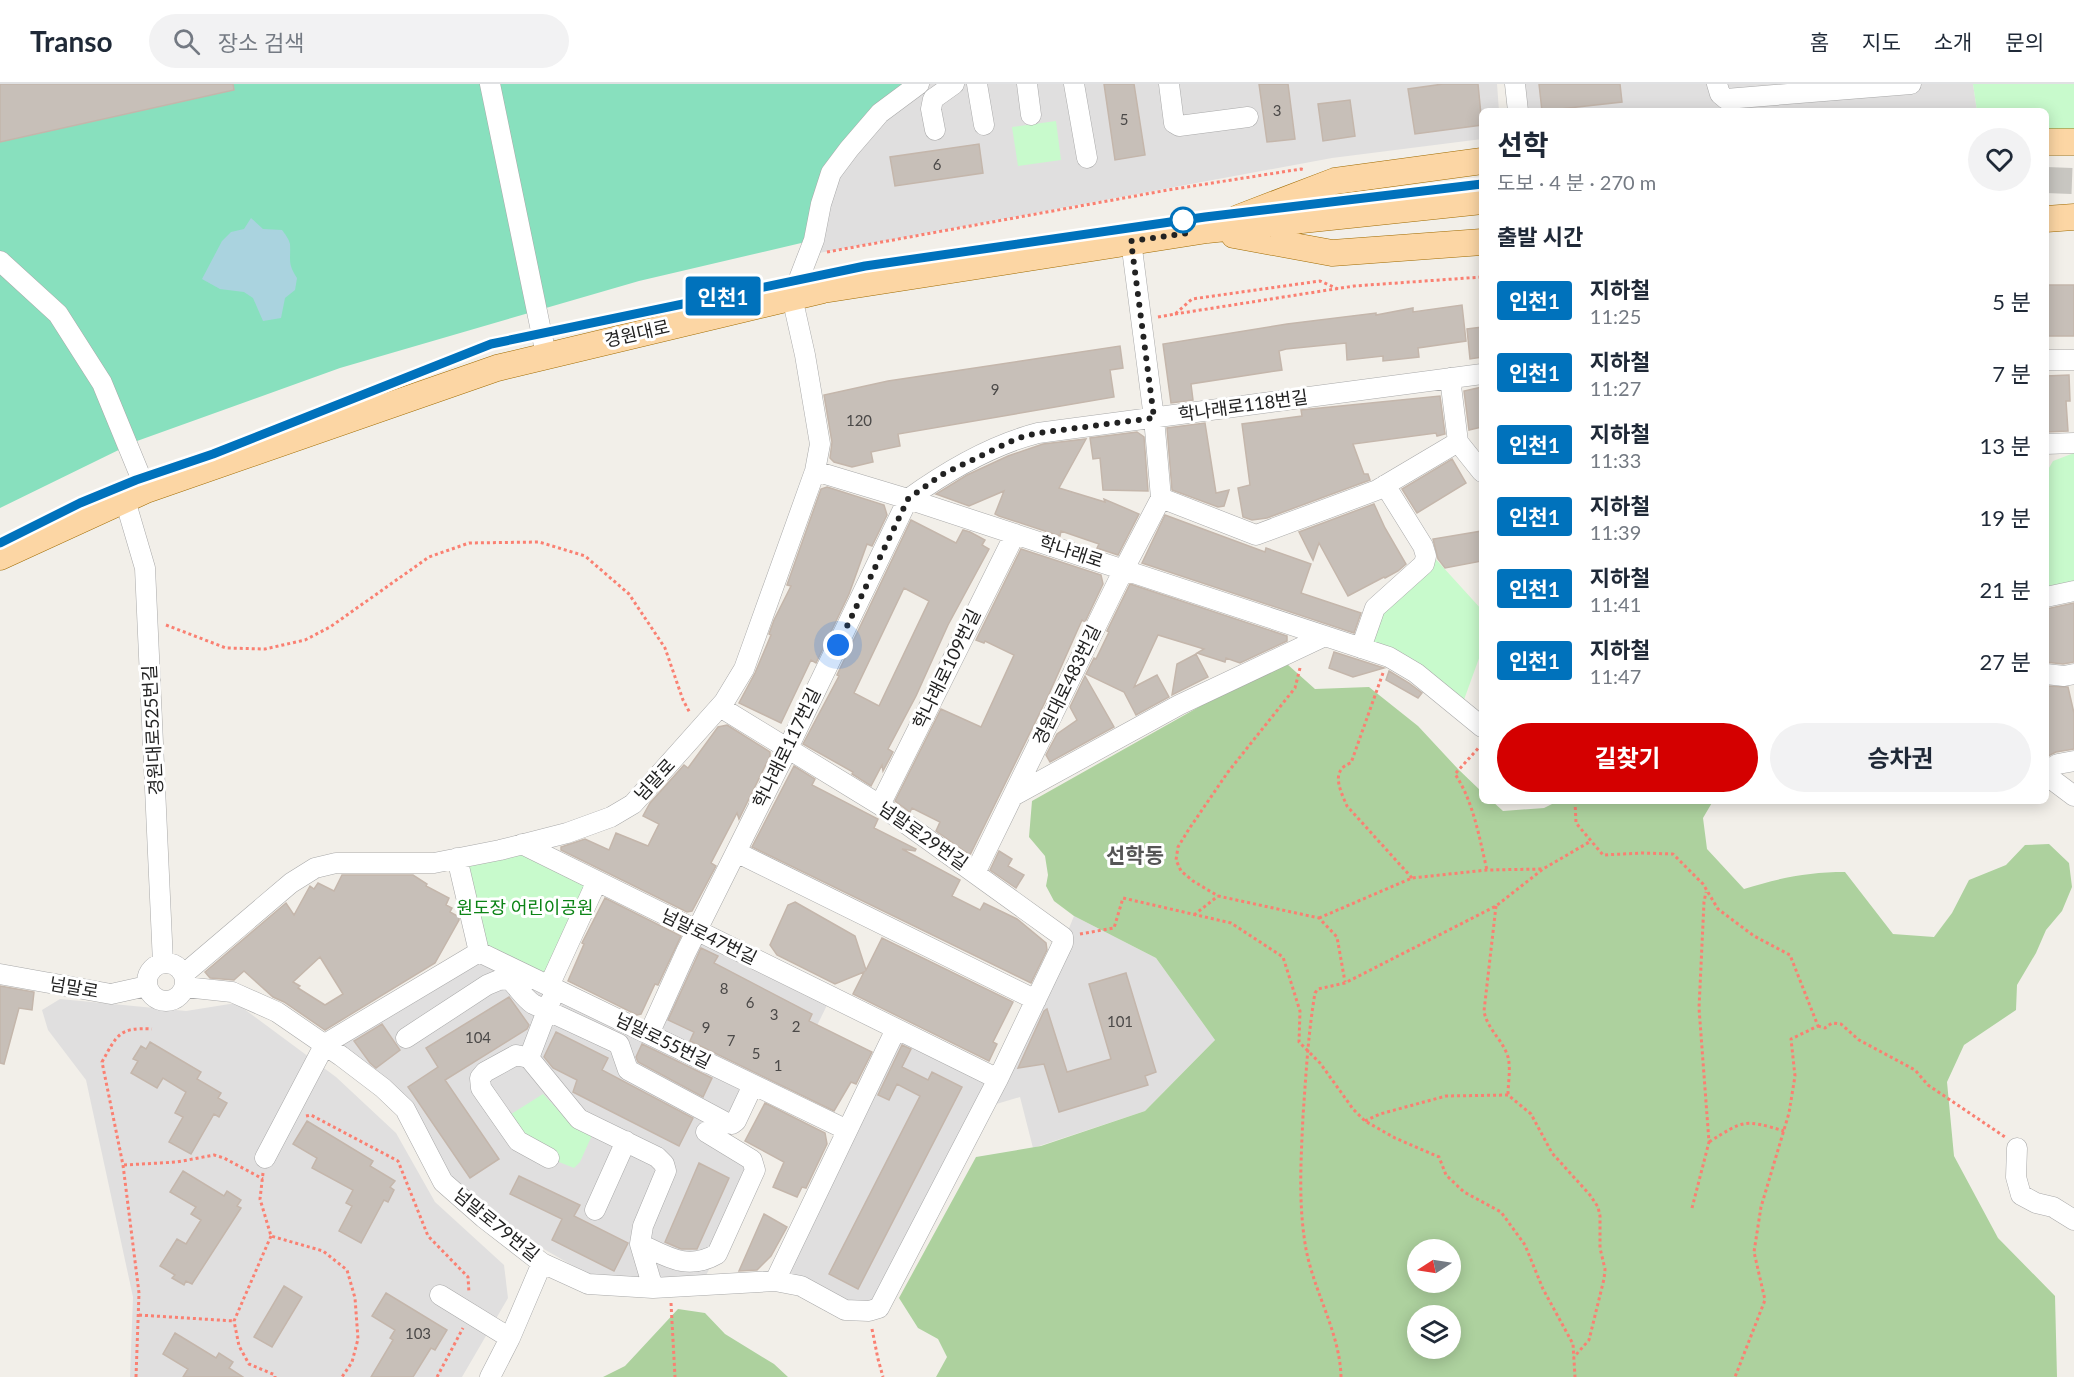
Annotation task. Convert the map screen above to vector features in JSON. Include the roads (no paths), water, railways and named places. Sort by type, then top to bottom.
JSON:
[{"type":"main road","points":[[2049,142],[2074,142]]},
{"type":"main road","points":[[1207,230],[1335,181],[1479,161]]},
{"type":"main road","name":"경원대로","points":[[0,557],[136,495],[497,368],[546,356],[823,290],[1207,230],[1479,201]]},
{"type":"main road","points":[[2049,219],[2074,217]]},
{"type":"main road","points":[[1207,230],[1332,253],[1479,243]]},
{"type":"street","points":[[490,84],[546,356]]},
{"type":"street","points":[[792,297],[814,240],[820,204],[831,173],[880,113],[919,84]]},
{"type":"street","points":[[935,130],[931,109],[933,99],[954,84]]},
{"type":"street","points":[[977,84],[984,125]]},
{"type":"street","points":[[1027,84],[1031,114]]},
{"type":"street","points":[[1074,84],[1087,158]]},
{"type":"street","points":[[1169,84],[1174,123],[1179,126],[1248,117]]},
{"type":"street","points":[[1515,84],[1518,108]]},
{"type":"street","points":[[1717,84],[1720,94],[1726,99],[1773,90],[1911,84]]},
{"type":"street","points":[[1131,241],[1154,418],[1161,498],[1256,535],[1385,485],[1458,442]]},
{"type":"street","name":"경원대로525번길","points":[[0,261],[58,314],[102,383],[136,495],[145,568],[148,617],[163,963]]},
{"type":"street","name":"넘말로","points":[[184,981],[291,883],[315,868],[336,863],[434,863],[567,833],[611,817],[633,804],[720,707],[744,669],[815,471],[820,444],[805,355],[792,297]]},
{"type":"street","points":[[2049,360],[2074,360]]},
{"type":"street","name":"학나래로118번길","points":[[908,499],[941,475],[1018,438],[1038,433],[1479,374]]},
{"type":"street","points":[[1450,378],[1458,442],[1479,468]]},
{"type":"street","points":[[2049,444],[2074,443]]},
{"type":"street","name":"학나래로","points":[[815,471],[908,499],[1389,657],[1416,673],[1479,724]]},
{"type":"street","points":[[1361,648],[1375,608],[1424,564],[1426,556],[1385,485]]},
{"type":"street","name":"경원대로483번길","points":[[975,873],[1161,498]]},
{"type":"street","name":"학나래로117번길","points":[[649,1034],[908,499]]},
{"type":"street","name":"학나래로109번길","points":[[880,805],[1015,534]]},
{"type":"street","points":[[2049,596],[2074,591]]},
{"type":"street","points":[[1013,796],[1179,705],[1325,636]]},
{"type":"street","points":[[2049,674],[2064,676],[2074,674]]},
{"type":"street","name":"넘말로29번길","points":[[720,707],[880,805],[1063,937],[1064,943],[1036,1000]]},
{"type":"street","points":[[2049,771],[2058,764],[2074,761]]},
{"type":"street","points":[[2049,775],[2074,796]]},
{"type":"street","name":"넘말로47번길","points":[[522,844],[998,1079]]},
{"type":"street","points":[[736,852],[1036,1000],[998,1079]]},
{"type":"street","points":[[265,1158],[325,1044],[479,952],[458,858]]},
{"type":"street","points":[[529,1058],[547,1011],[552,987],[597,881]]},
{"type":"street","name":"넘말로55번길","points":[[479,952],[847,1130]]},
{"type":"street","points":[[163,963],[176,965],[184,981],[178,998],[165,1002],[153,997],[147,986],[149,974],[158,964],[163,963]]},
{"type":"street","name":"넘말로","points":[[0,974],[111,994],[147,986]]},
{"type":"street","points":[[406,1038],[487,985],[509,979],[517,985],[526,999],[619,1044],[628,1070],[727,1123],[732,1124],[736,1121],[753,1085]]},
{"type":"street","name":"넘말로79번길","points":[[184,981],[232,992],[277,1012],[325,1044],[383,1088],[405,1109],[443,1182],[484,1218],[542,1263],[588,1284],[662,1287],[774,1281],[801,1286],[845,1310],[874,1310],[998,1079]]},
{"type":"street","points":[[774,1281],[896,1029]]},
{"type":"street","points":[[549,1158],[518,1141],[481,1088],[480,1078],[485,1072],[516,1055],[529,1058],[579,1119],[657,1156],[664,1164],[666,1171],[643,1226],[640,1244],[662,1287]]},
{"type":"street","points":[[640,1244],[680,1262],[705,1261],[717,1254],[755,1170],[755,1165],[752,1160],[706,1132]]},
{"type":"street","points":[[595,1210],[626,1141]]},
{"type":"street","points":[[2017,1148],[2016,1177],[2021,1195],[2053,1208],[2074,1220]]},
{"type":"street","points":[[490,1377],[510,1338],[542,1263]]},
{"type":"street","points":[[440,1295],[510,1338]]},
{"type":"water","points":[[251,218],[263,229],[282,230],[289,242],[291,265],[297,278],[295,290],[285,298],[281,318],[263,321],[253,298],[244,292],[220,289],[202,279],[222,241],[231,232],[244,229]]},
{"type":"tunnel","points":[[2049,180],[2074,181]]},
{"type":"metro line","name":"인천1","points":[[0,543],[80,503],[136,480],[213,454],[491,344],[865,266],[1205,217],[1479,184]]},
{"type":"district","name":"선학동","points":[[1135,856]]},
{"type":"park label","name":"원도장 어린이공원","points":[[525,908]]}]
